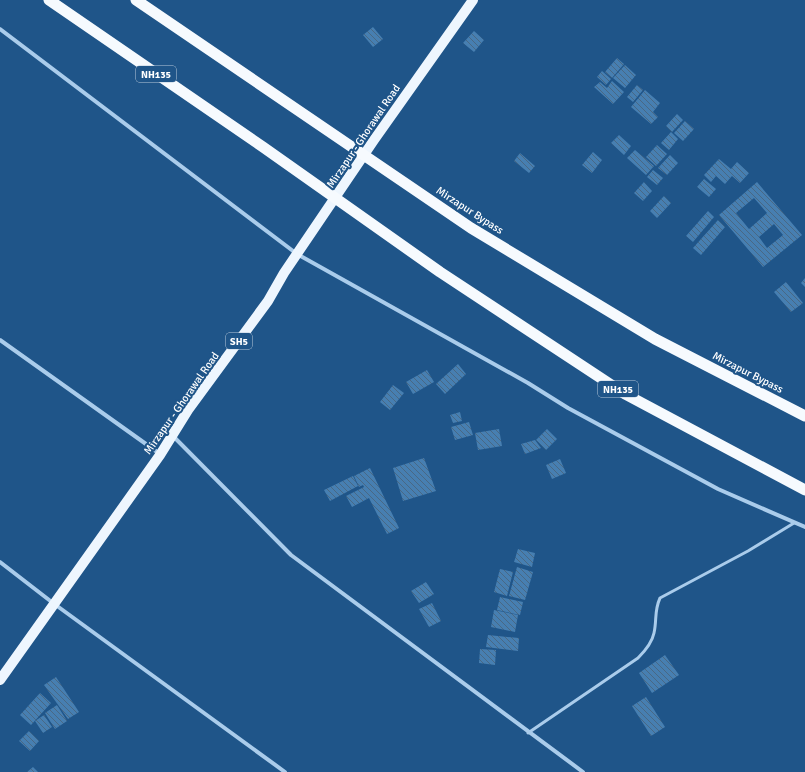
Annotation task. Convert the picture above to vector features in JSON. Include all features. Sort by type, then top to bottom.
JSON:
[{"type":"highway","name":"NH135","points":[[49,0],[263,147],[440,272],[625,394],[805,490]]},
{"type":"highway","name":"Mirzapur Bypass","points":[[136,0],[471,228],[654,339],[805,416]]},
{"type":"main road","name":"Mirzapur - Ghorawal Road","points":[[0,680],[53,603],[160,455],[188,410],[268,301],[297,254],[374,140],[473,0]]},
{"type":"street","points":[[0,29],[297,254],[568,408],[704,482],[805,527]]},
{"type":"street","points":[[0,340],[160,455]]},
{"type":"street","points":[[172,435],[291,555],[528,733],[583,772]]},
{"type":"street","points":[[0,562],[53,603],[285,772]]},
{"type":"lane","points":[[528,733],[638,658],[647,648],[654,634],[656,606],[660,598],[748,551],[794,523]]},
{"type":"building","points":[[373,27],[383,39],[373,47],[363,35]]},
{"type":"building","points":[[474,31],[484,40],[474,52],[463,43]]},
{"type":"building","points":[[617,58],[624,64],[612,78],[605,72]]},
{"type":"building","points":[[625,65],[636,75],[625,88],[613,78]]},
{"type":"building","points":[[602,71],[611,79],[606,85],[597,77]]},
{"type":"building","points":[[612,81],[624,92],[613,104],[594,87],[600,82],[607,88]]},
{"type":"building","points":[[637,85],[643,90],[633,102],[627,97]]},
{"type":"building","points":[[645,90],[660,103],[653,112],[658,117],[651,124],[631,107]]},
{"type":"building","points":[[677,114],[683,120],[672,132],[666,126]]},
{"type":"building","points":[[685,121],[694,129],[683,141],[674,133]]},
{"type":"building","points":[[671,132],[678,139],[669,150],[661,143]]},
{"type":"building","points":[[619,135],[631,146],[624,155],[611,143]]},
{"type":"building","points":[[657,145],[667,154],[656,166],[646,157]]},
{"type":"building","points":[[635,150],[654,166],[646,175],[627,158]]},
{"type":"building","points":[[593,152],[602,160],[592,173],[582,165]]},
{"type":"building","points":[[520,153],[535,166],[529,173],[514,161]]},
{"type":"building","points":[[670,155],[678,163],[667,175],[658,168]]},
{"type":"building","points":[[719,159],[731,169],[737,162],[749,173],[740,183],[732,176],[725,184],[716,176],[711,182],[704,175]]},
{"type":"building","points":[[653,170],[663,178],[657,185],[647,177]]},
{"type":"building","points":[[704,179],[716,189],[709,197],[697,187]]},
{"type":"building","points":[[644,182],[652,191],[643,201],[634,193]]},
{"type":"building","points":[[757,182],[802,235],[763,267],[719,215]],"holes":[[[754,198],[767,213],[749,229],[736,213]],[[774,224],[783,235],[767,248],[759,237]]]},
{"type":"building","points":[[664,196],[671,203],[657,218],[650,211]]},
{"type":"building","points":[[708,211],[714,217],[693,242],[686,236]]},
{"type":"building","points":[[718,220],[725,227],[701,255],[693,248]]},
{"type":"building","points":[[805,278],[805,287],[801,283]]},
{"type":"building","points":[[786,282],[803,303],[791,312],[774,292]]},
{"type":"building","points":[[458,364],[466,374],[445,394],[436,384]]},
{"type":"building","points":[[427,370],[434,382],[413,394],[406,382]]},
{"type":"building","points":[[393,385],[404,393],[390,410],[380,402]]},
{"type":"building","points":[[460,412],[462,421],[453,423],[450,415]]},
{"type":"building","points":[[469,422],[473,435],[455,440],[451,427]]},
{"type":"building","points":[[499,429],[502,446],[478,450],[475,433]]},
{"type":"building","points":[[547,429],[557,439],[546,450],[536,440]]},
{"type":"building","points":[[535,440],[541,448],[525,454],[521,444]]},
{"type":"building","points":[[424,458],[436,491],[403,501],[393,468]]},
{"type":"building","points":[[560,459],[566,473],[552,479],[546,465]]},
{"type":"building","points":[[370,468],[399,528],[387,534],[369,498],[352,507],[346,496],[364,487],[363,485],[359,487],[354,476]]},
{"type":"building","points":[[353,476],[358,486],[330,501],[324,490]]},
{"type":"building","points":[[518,549],[535,553],[532,567],[514,562]]},
{"type":"building","points":[[517,567],[533,572],[525,600],[509,596]]},
{"type":"building","points":[[500,569],[513,572],[507,596],[494,592]]},
{"type":"building","points":[[426,582],[434,594],[419,603],[411,591]]},
{"type":"building","points":[[500,597],[523,602],[520,615],[497,610]]},
{"type":"building","points":[[432,603],[441,621],[429,627],[419,609]]},
{"type":"building","points":[[494,610],[518,615],[515,632],[491,627]]},
{"type":"building","points":[[488,635],[519,638],[518,651],[486,647]]},
{"type":"building","points":[[480,649],[496,650],[495,665],[479,663]]},
{"type":"building","points":[[665,655],[679,675],[652,693],[639,673]]},
{"type":"building","points":[[56,677],[79,712],[68,719],[44,685]]},
{"type":"building","points":[[40,693],[51,703],[31,725],[20,715]]},
{"type":"building","points":[[646,697],[665,727],[651,736],[632,706]]},
{"type":"building","points":[[57,705],[67,721],[55,729],[45,713]]},
{"type":"building","points":[[44,715],[52,727],[43,733],[35,721]]},
{"type":"building","points":[[29,731],[39,741],[30,751],[19,741]]},
{"type":"building","points":[[33,767],[38,772],[27,772]]}]
